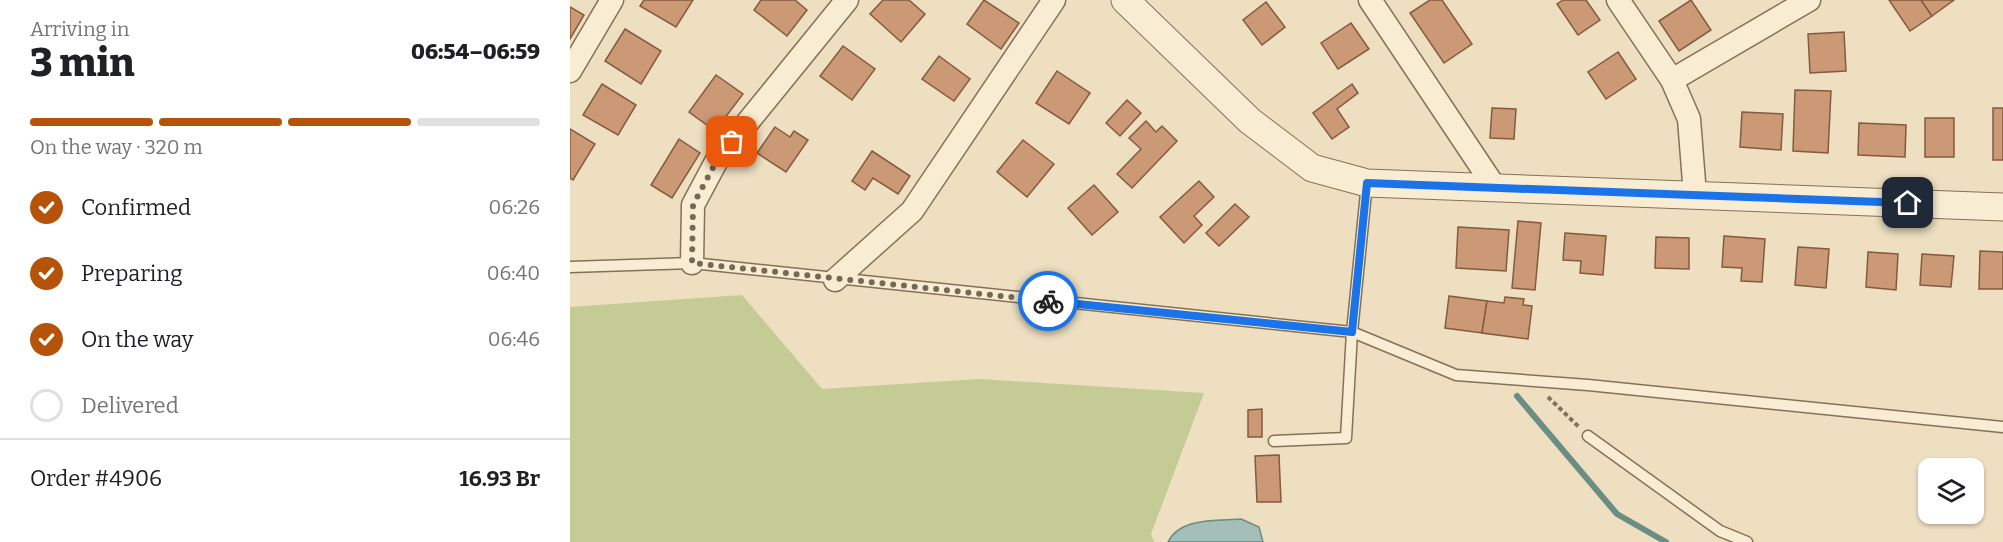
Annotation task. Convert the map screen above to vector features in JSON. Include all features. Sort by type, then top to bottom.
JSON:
[{"type":"street","points":[[570,71],[612,0]]},
{"type":"street","points":[[692,263],[693,205],[717,160],[847,0]]},
{"type":"street","points":[[835,280],[912,211],[1054,0]]},
{"type":"street","points":[[1125,0],[1250,121],[1294,155],[1312,168],[1367,183],[2003,207]]},
{"type":"street","points":[[1370,0],[1496,189]]},
{"type":"street","points":[[1618,0],[1672,80],[1689,118],[1695,195]]},
{"type":"street","points":[[1672,80],[1809,0]]},
{"type":"lane","points":[[1274,441],[1346,438],[1352,332],[1367,183]]},
{"type":"lane","points":[[570,267],[692,263],[835,280],[1352,332],[1456,375],[2003,427]]},
{"type":"lane","points":[[1588,436],[1720,531],[1747,542]]},
{"type":"path","points":[[1531,381],[1588,436]]},
{"type":"green space","points":[[742,295],[822,389],[979,379],[1204,393],[1151,534],[1154,542],[570,542],[570,307]]},
{"type":"water","points":[[1241,519],[1259,527],[1263,542],[1168,542],[1181,528],[1190,524]]},
{"type":"building","points":[[644,0],[693,0],[676,27],[640,6]]},
{"type":"building","points":[[761,0],[795,0],[807,10],[787,36],[754,10]]},
{"type":"building","points":[[883,0],[909,0],[925,14],[901,42],[870,14]]},
{"type":"building","points":[[984,0],[1019,23],[1001,49],[967,24]]},
{"type":"building","points":[[1430,0],[1442,0],[1472,44],[1444,63],[1410,13]]},
{"type":"building","points":[[1563,0],[1586,0],[1600,20],[1578,35],[1557,4]]},
{"type":"building","points":[[1691,0],[1711,30],[1679,51],[1659,21]]},
{"type":"building","points":[[1889,0],[1921,0],[1932,16],[1910,31]]},
{"type":"building","points":[[1921,0],[1954,0],[1932,16]]},
{"type":"building","points":[[1266,2],[1285,27],[1262,45],[1243,20]]},
{"type":"building","points":[[570,7],[584,15],[570,39]]},
{"type":"building","points":[[1351,23],[1369,49],[1338,69],[1321,43]]},
{"type":"building","points":[[625,29],[661,51],[641,84],[605,61]]},
{"type":"building","points":[[1844,32],[1846,71],[1810,73],[1808,34]]},
{"type":"building","points":[[843,46],[875,69],[852,100],[820,76]]},
{"type":"building","points":[[1618,52],[1636,79],[1606,99],[1588,72]]},
{"type":"building","points":[[939,56],[970,79],[954,101],[922,79]]},
{"type":"building","points":[[1057,71],[1090,93],[1069,124],[1036,103]]},
{"type":"building","points":[[716,75],[743,94],[715,131],[689,112]]},
{"type":"building","points":[[602,84],[636,105],[618,135],[583,115]]},
{"type":"building","points":[[1352,84],[1358,93],[1337,109],[1349,127],[1332,139],[1313,113]]},
{"type":"building","points":[[1795,90],[1831,91],[1828,153],[1793,151]]},
{"type":"building","points":[[1127,100],[1141,113],[1120,136],[1106,123]]},
{"type":"building","points":[[1492,108],[1516,109],[1514,139],[1490,138]]},
{"type":"building","points":[[1993,108],[2003,108],[2003,160],[1993,160]]},
{"type":"building","points":[[1742,112],[1783,114],[1781,150],[1740,147]]},
{"type":"building","points":[[1925,118],[1954,118],[1954,157],[1925,157]]},
{"type":"building","points":[[1146,121],[1156,132],[1162,126],[1177,141],[1132,188],[1117,174],[1141,149],[1129,138]]},
{"type":"building","points":[[1859,123],[1906,125],[1905,157],[1858,155]]},
{"type":"building","points":[[775,127],[790,137],[794,131],[808,140],[786,172],[757,153]]},
{"type":"building","points":[[570,129],[595,144],[573,180],[570,178]]},
{"type":"building","points":[[679,139],[700,153],[672,198],[651,185]]},
{"type":"building","points":[[1023,140],[1054,164],[1027,197],[997,172]]},
{"type":"building","points":[[872,151],[910,176],[898,194],[873,178],[865,190],[852,181]]},
{"type":"building","points":[[1199,181],[1214,197],[1194,216],[1202,225],[1184,243],[1160,217]]},
{"type":"building","points":[[1094,185],[1118,212],[1092,235],[1068,208]]},
{"type":"building","points":[[1235,204],[1249,217],[1219,246],[1206,233]]},
{"type":"building","points":[[1518,221],[1541,223],[1535,290],[1512,288]]},
{"type":"building","points":[[1458,227],[1509,230],[1506,271],[1456,268]]},
{"type":"building","points":[[1565,233],[1606,236],[1603,275],[1580,273],[1581,261],[1563,260]]},
{"type":"building","points":[[1724,236],[1765,239],[1762,282],[1741,281],[1742,268],[1722,267]]},
{"type":"building","points":[[1656,237],[1689,238],[1689,269],[1655,268]]},
{"type":"building","points":[[1798,247],[1829,249],[1826,288],[1795,285]]},
{"type":"building","points":[[1980,251],[2003,252],[2003,289],[1979,289]]},
{"type":"building","points":[[1868,252],[1898,254],[1896,290],[1866,287]]},
{"type":"building","points":[[1922,254],[1954,256],[1951,287],[1920,285]]},
{"type":"building","points":[[1449,296],[1487,301],[1482,333],[1445,328]]},
{"type":"building","points":[[1505,297],[1524,299],[1523,305],[1532,306],[1528,339],[1482,333],[1487,301],[1504,303]]},
{"type":"building","points":[[1262,409],[1262,437],[1248,437],[1248,410]]},
{"type":"building","points":[[1279,455],[1281,502],[1257,502],[1255,456]]},
{"type":"waterway","points":[[1517,396],[1617,514],[1666,542]]},
{"type":"way so far","points":[[732,142],[717,160],[693,205],[692,263],[1048,301]]},
{"type":"route","points":[[1048,301],[1352,332],[1367,183],[1908,203]]}]
